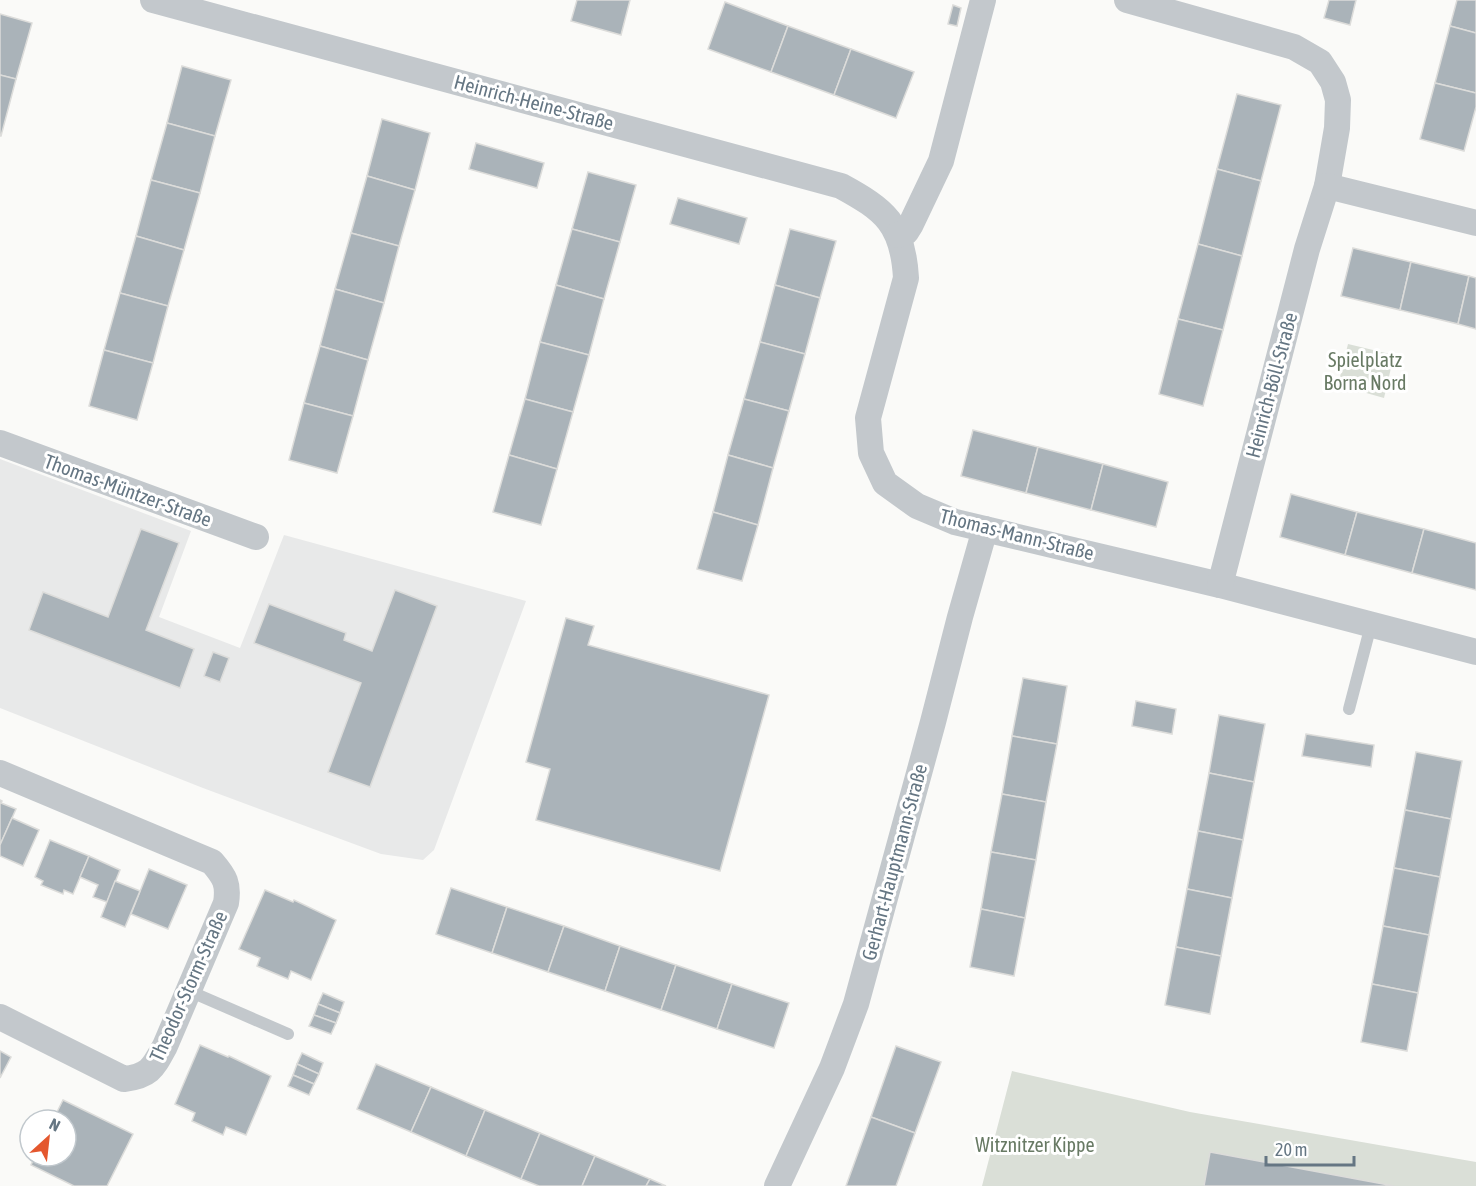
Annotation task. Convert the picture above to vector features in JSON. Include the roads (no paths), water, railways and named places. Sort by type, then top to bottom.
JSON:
[{"type":"street","name":"Heinrich-Heine-Straße","points":[[153,0],[841,186],[885,213],[898,235]]},
{"type":"street","points":[[898,235],[906,232],[911,224],[941,161],[984,0]]},
{"type":"street","name":"Heinrich-Böll-Straße","points":[[1127,0],[1288,45],[1320,62],[1333,82],[1338,100],[1338,128],[1327,186],[1307,249],[1220,585]]},
{"type":"street","points":[[1327,186],[1476,223]]},
{"type":"street","name":"Thomas-Mann-Straße","points":[[898,235],[905,257],[906,278],[868,418],[871,453],[885,483],[917,506],[955,522],[1220,585],[1476,652]]},
{"type":"street","name":"Thomas-Müntzer-Straße","points":[[0,443],[256,537]]},
{"type":"street","name":"Gerhart-Hauptmann-Straße","points":[[777,1186],[832,1068],[856,1004],[985,529]]},
{"type":"street","name":"Theodor-Storm-Straße","points":[[0,773],[212,862],[223,874],[228,888],[226,903],[189,991],[156,1063],[142,1077],[124,1078],[0,1017]]},
{"type":"lane","points":[[1349,709],[1371,625]]},
{"type":"lane","points":[[189,991],[288,1034]]},
{"type":"park label","name":"Spielplatz Borna Nord","points":[[1365,370]]},
{"type":"park label","name":"Witznitzer Kippe","points":[[1035,1144]]}]
